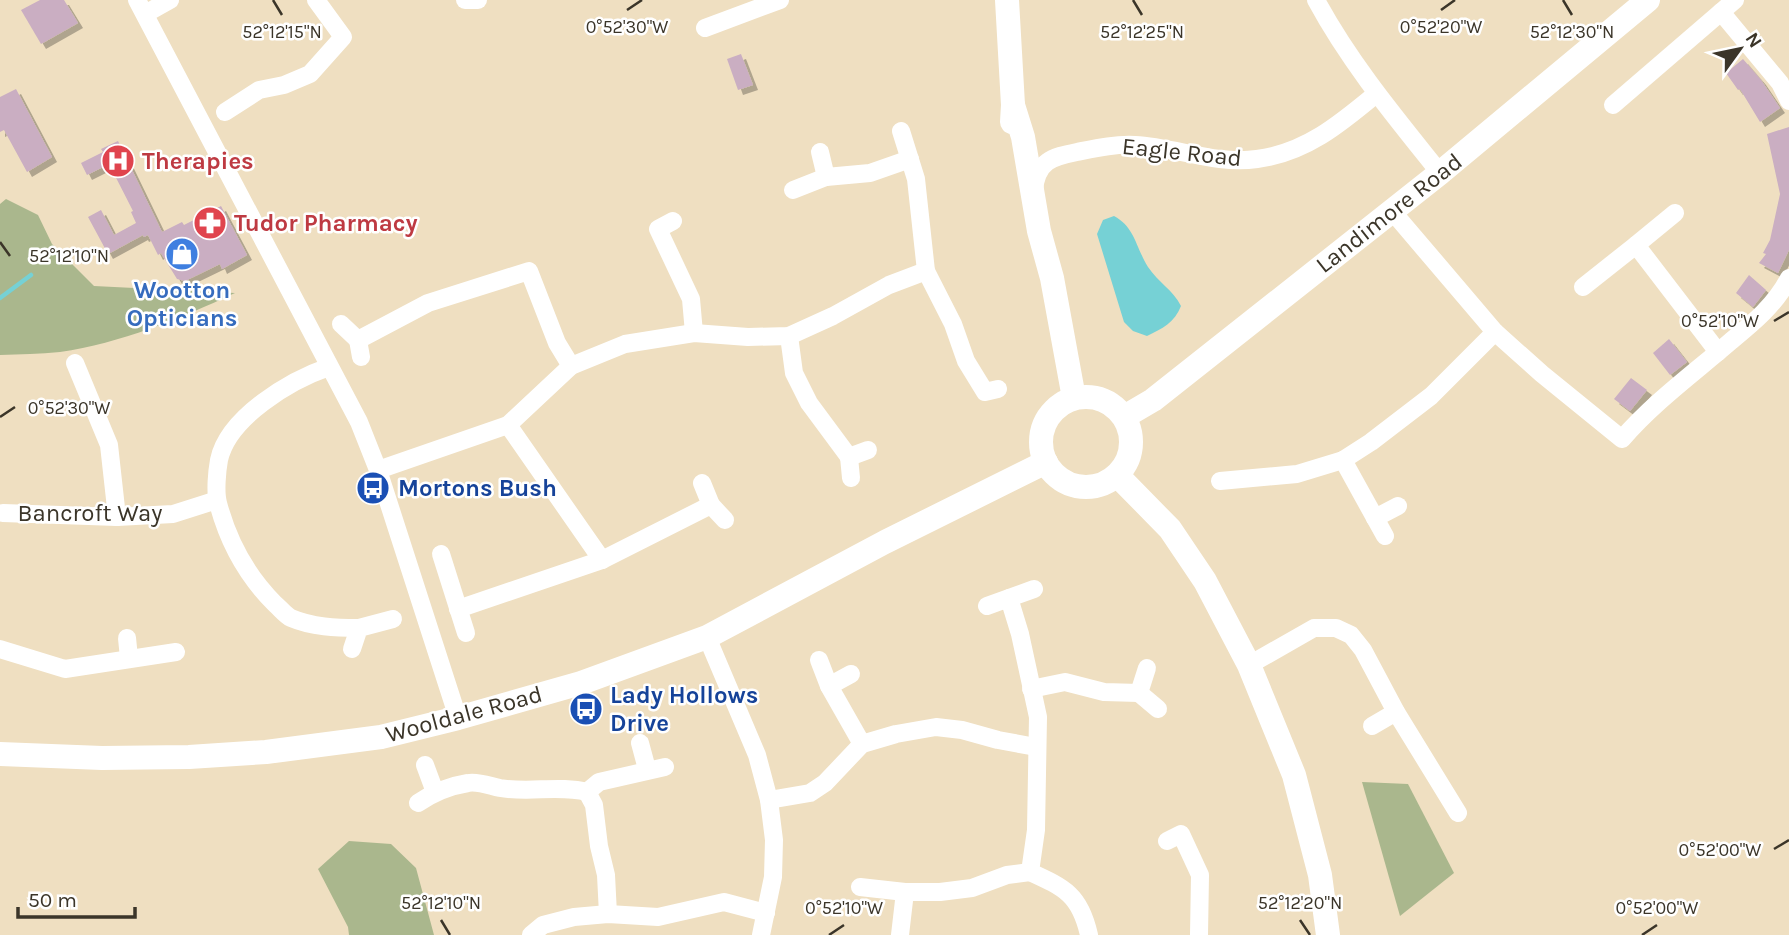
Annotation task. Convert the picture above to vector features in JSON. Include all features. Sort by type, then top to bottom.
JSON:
[{"type":"street","points":[[170,0],[141,7],[359,422],[378,470],[458,718]]},
{"type":"street","points":[[225,112],[259,90],[284,85],[310,74],[343,37],[316,0]]},
{"type":"street","points":[[465,0],[478,0]]},
{"type":"street","points":[[705,27],[780,0]]},
{"type":"street","points":[[1007,0],[1014,158],[1024,197],[1039,231]]},
{"type":"street","points":[[1316,0],[1335,35],[1376,94],[1440,173]]},
{"type":"street","name":"Landimore Road","points":[[1124,417],[1153,400],[1440,173],[1648,0]]},
{"type":"street","points":[[1613,105],[1735,0]]},
{"type":"street","points":[[1721,12],[1780,83],[1789,101]]},
{"type":"street","name":"Eagle Road","points":[[1054,157],[1112,145],[1137,145],[1223,160],[1256,159],[1288,152],[1312,141],[1340,125],[1376,94]]},
{"type":"street","points":[[1013,105],[1023,137],[1039,231],[1052,278],[1074,398]]},
{"type":"street","points":[[901,131],[916,179],[926,271],[953,324],[966,361],[985,392],[998,389]]},
{"type":"street","points":[[1023,137],[1036,150],[1054,157],[1041,168],[1035,180],[1034,194]]},
{"type":"street","points":[[820,152],[826,177]]},
{"type":"street","points":[[793,190],[826,177],[870,173],[910,159]]},
{"type":"street","points":[[1392,211],[1495,332],[1622,439],[1640,418],[1762,314],[1783,290],[1789,278]]},
{"type":"street","points":[[1583,287],[1675,213]]},
{"type":"street","points":[[673,221],[658,229],[691,299],[694,333]]},
{"type":"street","points":[[1636,245],[1718,352]]},
{"type":"street","points":[[341,324],[359,349],[428,303],[529,271],[557,344],[571,366]]},
{"type":"street","points":[[378,470],[508,425],[571,366],[625,344],[694,333],[748,337],[789,336],[834,316],[889,285],[926,271]]},
{"type":"street","points":[[1220,481],[1297,474],[1343,460],[1431,396],[1495,332]]},
{"type":"street","points":[[789,336],[794,373],[809,403],[849,457],[851,478]]},
{"type":"street","points":[[75,363],[109,445],[117,517]]},
{"type":"street","points":[[329,367],[313,372],[270,397],[234,429],[219,459],[217,500],[237,554],[259,588],[289,617],[326,627],[359,628],[393,619]]},
{"type":"street","points":[[1074,398],[1102,399],[1124,417],[1130,432],[1131,448],[1126,463],[1117,475],[1103,484],[1087,487],[1070,484],[1056,476],[1046,462],[1041,447],[1042,431],[1048,417],[1059,405],[1074,398]]},
{"type":"street","points":[[508,425],[602,560]]},
{"type":"street","points":[[849,457],[868,450]]},
{"type":"street","points":[[1343,460],[1385,536]]},
{"type":"street","name":"Wooldale Road","points":[[0,754],[115,758],[266,752],[381,737],[458,718],[581,683],[707,637],[885,542],[1046,462]]},
{"type":"street","points":[[1117,475],[1170,529],[1205,581],[1249,665],[1294,775],[1320,875],[1328,935]]},
{"type":"street","points":[[702,483],[711,505],[724,520]]},
{"type":"street","name":"Bancroft Way","points":[[1,510],[117,517],[173,514],[217,500]]},
{"type":"street","points":[[458,609],[602,560],[711,505]]},
{"type":"street","points":[[1375,518],[1398,506]]},
{"type":"street","points":[[441,554],[466,633]]},
{"type":"street","points":[[987,606],[1034,589]]},
{"type":"street","points":[[1009,598],[1020,634],[1038,717],[1036,830],[1030,873]]},
{"type":"street","points":[[352,649],[359,628]]},
{"type":"street","points":[[1249,665],[1314,628],[1336,628],[1351,635],[1363,650],[1396,712],[1458,813]]},
{"type":"street","points":[[707,637],[757,755],[769,800],[774,852],[773,877],[761,935]]},
{"type":"street","points":[[127,638],[129,658]]},
{"type":"street","points":[[0,649],[65,669],[176,652]]},
{"type":"street","points":[[819,660],[829,686],[862,744]]},
{"type":"street","points":[[1139,693],[1147,668]]},
{"type":"street","points":[[829,686],[851,674]]},
{"type":"street","points":[[1031,689],[1065,682],[1104,692],[1139,693],[1158,709]]},
{"type":"street","points":[[1372,726],[1396,712]]},
{"type":"street","points":[[769,800],[810,793],[825,783],[862,744],[896,734],[936,727],[962,730],[1036,747]]},
{"type":"street","points":[[587,792],[599,782],[656,768],[640,743]]},
{"type":"street","points":[[425,765],[435,792]]},
{"type":"street","points":[[418,803],[435,792],[472,782],[505,789],[574,789],[587,792],[594,805],[606,875],[608,914]]},
{"type":"street","points":[[1167,841],[1181,834],[1200,875],[1199,935]]},
{"type":"street","points":[[860,887],[905,892],[940,892],[961,889],[1007,875],[1030,873],[1064,888],[1085,916],[1089,935]]},
{"type":"street","points":[[900,935],[905,892]]},
{"type":"street","points":[[531,935],[543,925],[574,917],[608,914],[658,917],[724,902],[766,913]]},
{"type":"green space","points":[[6,199],[38,215],[52,244],[94,286],[235,293],[171,321],[105,343],[60,352],[0,355],[0,204]]},
{"type":"green space","points":[[1362,782],[1408,784],[1454,873],[1400,916]]},
{"type":"green space","points":[[349,841],[391,844],[416,868],[434,935],[349,935],[348,927],[318,869]]},
{"type":"water","points":[[1114,216],[1126,226],[1148,267],[1181,306],[1167,324],[1147,336],[1133,331],[1124,322],[1097,234],[1103,220]]},
{"type":"building","points":[[40,0],[64,0],[78,23],[41,44],[21,10]]},
{"type":"building","points":[[741,54],[753,85],[738,90],[727,59]]},
{"type":"building","points":[[1743,59],[1780,108],[1760,122],[1740,89],[1738,90],[1726,73]]},
{"type":"building","points":[[16,89],[52,157],[27,172],[4,130],[0,132],[0,97]]},
{"type":"building","points":[[1789,127],[1789,250],[1778,273],[1759,263],[1766,254],[1763,253],[1770,240],[1780,194],[1767,134]]},
{"type":"building","points":[[118,141],[162,232],[182,222],[184,225],[221,206],[247,255],[222,269],[220,264],[185,281],[177,279],[161,253],[158,255],[148,235],[143,235],[108,254],[88,217],[101,210],[114,235],[136,223],[131,212],[133,211],[109,164],[87,175],[81,163]]},
{"type":"building","points":[[1749,275],[1766,290],[1753,307],[1736,293]]},
{"type":"building","points":[[1669,339],[1687,362],[1670,375],[1653,353]]},
{"type":"building","points":[[1631,378],[1647,390],[1630,411],[1614,399]]},
{"type":"waterway","points":[[0,298],[31,275]]},
{"type":"place","name":"Therapies","points":[[118,161]]},
{"type":"place","name":"Tudor Pharmacy","points":[[210,223]]},
{"type":"place","name":"Wootton Opticians","points":[[182,254]]},
{"type":"place","name":"Mortons Bush","points":[[373,488]]},
{"type":"place","name":"Lady Hollows Drive","points":[[586,709]]}]
